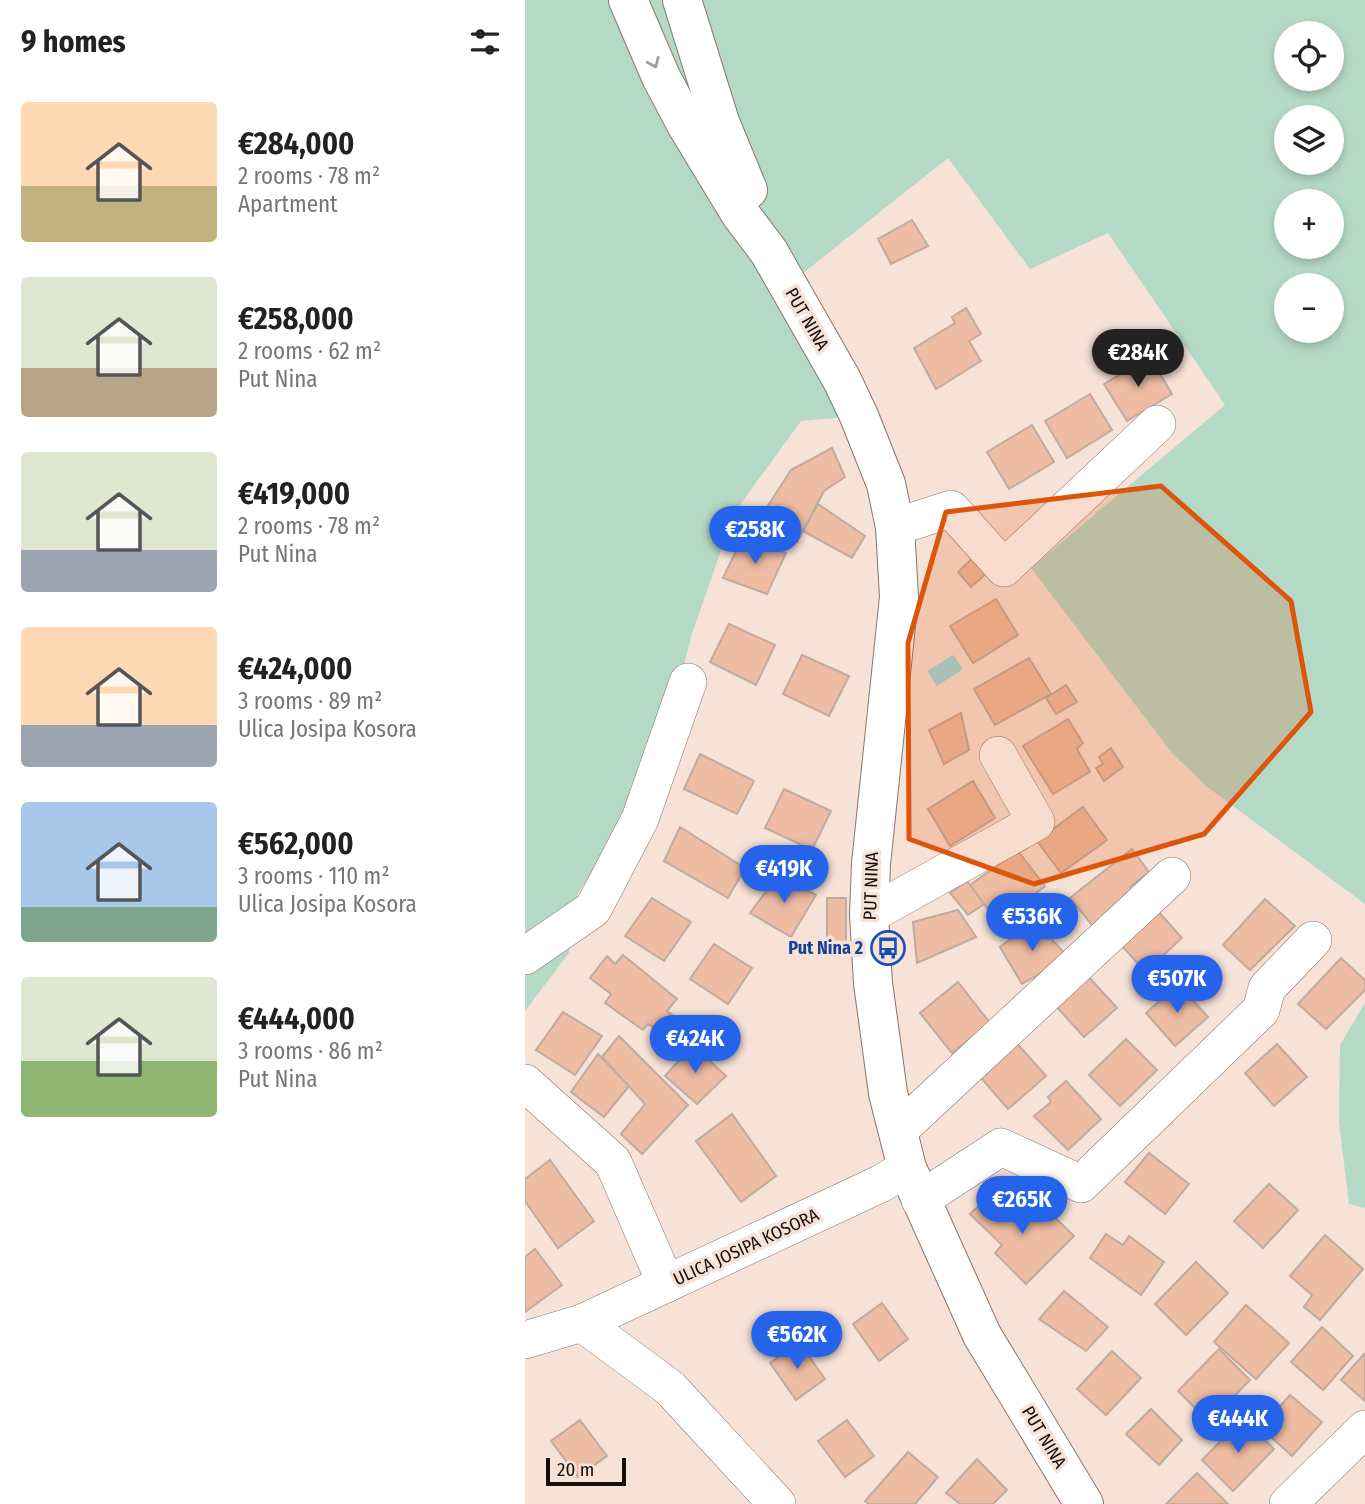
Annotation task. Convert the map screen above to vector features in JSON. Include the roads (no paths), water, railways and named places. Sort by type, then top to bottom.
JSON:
[{"type":"main road","name":"PUT NINA","points":[[628,0],[661,77],[687,125],[739,212],[769,251],[859,416],[887,484],[895,527],[899,597],[871,864],[869,915],[873,983],[888,1093],[914,1184],[982,1335],[1084,1504]]},
{"type":"main road","name":"PUT NINA","points":[[682,0],[720,122],[755,206],[769,251]]},
{"type":"street","points":[[895,527],[951,509],[1004,568],[1157,424]]},
{"type":"street","points":[[525,956],[593,909],[640,819],[688,682]]},
{"type":"street","points":[[869,915],[1036,822],[998,755]]},
{"type":"street","points":[[898,1131],[1172,876]]},
{"type":"street","name":"ULICA JOSIPA KOSORA","points":[[525,1340],[582,1322],[880,1184],[914,1184],[1001,1147],[1081,1184],[1261,1010],[1266,988],[1313,940]]},
{"type":"street","points":[[525,1083],[613,1162],[666,1284]]},
{"type":"street","points":[[582,1322],[670,1388],[777,1504]]},
{"type":"street","points":[[1288,1504],[1365,1429]]},
{"type":"water","points":[[953,655],[963,669],[937,686],[927,671]]},
{"type":"place","name":"Put Nina 2","points":[[888,948]]}]
